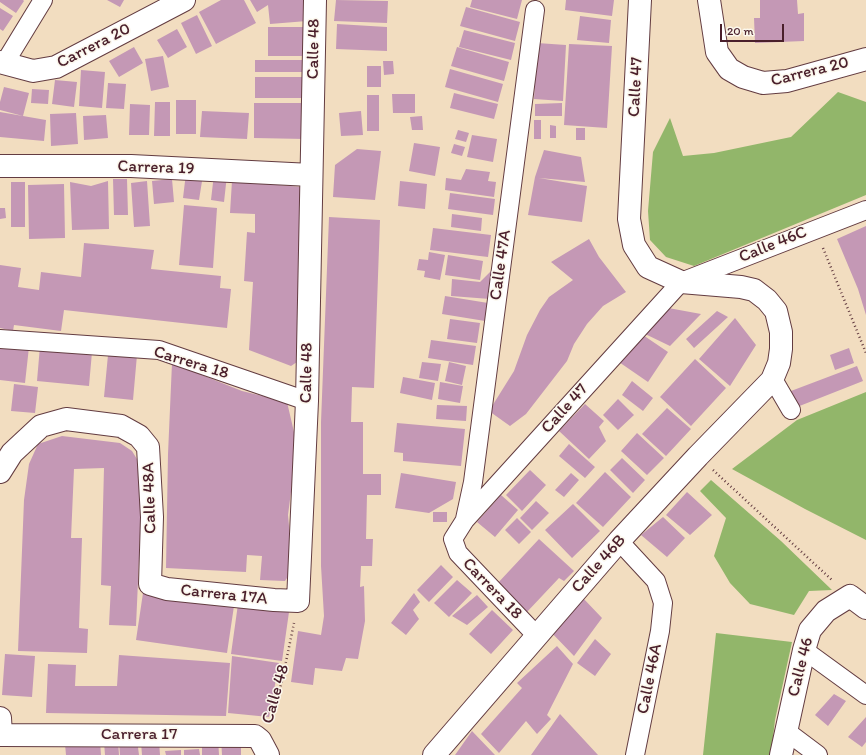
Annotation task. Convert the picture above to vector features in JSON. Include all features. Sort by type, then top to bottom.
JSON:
[{"type":"street","points":[[2,63],[43,0]]},
{"type":"street","name":"Carrera 20","points":[[2,63],[33,71],[56,67],[184,0]]},
{"type":"street","name":"Calle 48","points":[[298,601],[307,401],[315,0]]},
{"type":"street","name":"Calle 47","points":[[453,539],[465,520],[681,282],[648,267],[634,246],[629,219],[640,0]]},
{"type":"street","name":"Carrera 20","points":[[709,0],[717,52],[729,69],[743,77],[763,83],[787,81],[866,59]]},
{"type":"street","name":"Calle 47A","points":[[465,520],[473,482],[535,10]]},
{"type":"street","name":"Carrera 19","points":[[0,166],[132,166],[311,175]]},
{"type":"street","name":"Calle 46C","points":[[681,282],[866,210]]},
{"type":"street","points":[[681,282],[741,287],[754,290],[767,300],[776,311],[781,332],[779,363],[772,380],[791,410]]},
{"type":"street","name":"Carrera 18","points":[[0,339],[159,350],[307,401]]},
{"type":"street","name":"Calle 46B","points":[[434,755],[536,635],[619,541],[698,456],[772,380]]},
{"type":"street","name":"Calle 48A","points":[[0,472],[12,453],[41,426],[66,419],[121,426],[139,436],[148,447],[152,517],[150,584]]},
{"type":"street","name":"Carrera 18","points":[[453,539],[458,553],[536,635]]},
{"type":"street","name":"Calle 46A","points":[[619,541],[656,581],[663,603],[660,631],[635,755]]},
{"type":"street","name":"Carrera 17A","points":[[150,584],[167,589],[298,601]]},
{"type":"street","name":"Calle 46","points":[[781,755],[804,650],[810,630],[826,611],[858,602]]},
{"type":"street","points":[[804,650],[866,695]]},
{"type":"street","name":"Carrera 17","points":[[0,726],[255,736],[264,748]]},
{"type":"street","points":[[786,731],[818,755]]},
{"type":"path","points":[[815,229],[866,353]]},
{"type":"path","points":[[698,456],[858,602]]},
{"type":"path","name":"Calle 48","points":[[264,748],[273,716],[298,601]]},
{"type":"green space","points":[[838,92],[866,102],[866,195],[694,266],[666,257],[650,240],[648,211],[653,152],[670,118],[683,156],[714,153],[791,137]]},
{"type":"green space","points":[[866,392],[866,540],[732,469],[797,420]]},
{"type":"green space","points":[[711,480],[781,541],[832,590],[809,591],[794,615],[750,604],[730,583],[714,556],[726,518],[700,491]]},
{"type":"green space","points":[[716,633],[792,642],[775,720],[771,755],[703,755]]},
{"type":"building","points":[[0,0],[24,1],[16,13],[0,2]]},
{"type":"building","points":[[107,0],[124,0],[120,7]]},
{"type":"building","points":[[221,0],[244,0],[256,23],[216,44],[199,12]]},
{"type":"building","points":[[250,0],[305,0],[307,21],[270,24],[268,5],[257,12]]},
{"type":"building","points":[[336,0],[388,1],[387,23],[334,21]]},
{"type":"building","points":[[472,0],[522,0],[517,19],[470,7]]},
{"type":"building","points":[[566,0],[614,0],[612,16],[565,10]]},
{"type":"building","points":[[760,0],[797,0],[798,14],[804,13],[804,41],[755,43],[754,18],[760,18]]},
{"type":"building","points":[[466,7],[520,22],[515,41],[460,26]]},
{"type":"building","points":[[0,8],[13,16],[3,31],[0,29]]},
{"type":"building","points":[[197,15],[212,46],[196,54],[181,23]]},
{"type":"building","points":[[580,16],[611,20],[609,43],[577,40]]},
{"type":"building","points":[[337,24],[387,27],[387,51],[336,49]]},
{"type":"building","points":[[268,27],[307,27],[307,56],[268,56]]},
{"type":"building","points":[[177,29],[187,47],[168,58],[157,40]]},
{"type":"building","points":[[464,30],[515,43],[511,60],[459,47]]},
{"type":"building","points":[[537,43],[566,45],[563,101],[534,99]]},
{"type":"building","points":[[569,44],[612,46],[607,128],[564,125]]},
{"type":"building","points":[[134,47],[143,63],[119,77],[109,61]]},
{"type":"building","points":[[457,47],[509,62],[504,81],[451,66]]},
{"type":"building","points":[[163,56],[169,87],[151,91],[145,59]]},
{"type":"building","points":[[255,60],[307,60],[308,72],[255,72]]},
{"type":"building","points":[[383,61],[393,61],[394,74],[384,75]]},
{"type":"building","points":[[367,66],[381,66],[381,87],[367,87]]},
{"type":"building","points":[[450,69],[503,84],[498,102],[445,87]]},
{"type":"building","points":[[81,70],[105,72],[102,108],[79,106]]},
{"type":"building","points":[[255,77],[306,77],[305,98],[255,98]]},
{"type":"building","points":[[55,80],[77,82],[74,107],[52,104]]},
{"type":"building","points":[[108,83],[126,84],[124,109],[106,108]]},
{"type":"building","points":[[4,87],[29,93],[23,116],[0,110],[0,102]]},
{"type":"building","points":[[32,89],[49,90],[48,104],[31,103]]},
{"type":"building","points":[[454,93],[498,104],[494,119],[450,108]]},
{"type":"building","points":[[392,94],[415,94],[415,113],[393,113]]},
{"type":"building","points":[[367,95],[379,95],[379,131],[367,131]]},
{"type":"building","points":[[176,100],[196,100],[196,134],[176,134]]},
{"type":"building","points":[[155,102],[170,102],[170,136],[154,136]]},
{"type":"building","points":[[254,103],[306,103],[305,139],[254,138]]},
{"type":"building","points":[[562,103],[562,116],[535,116],[535,104]]},
{"type":"building","points":[[130,104],[150,105],[149,135],[129,135]]},
{"type":"building","points":[[202,111],[249,113],[247,139],[200,137]]},
{"type":"building","points":[[361,111],[363,135],[341,136],[339,113]]},
{"type":"building","points":[[0,112],[46,120],[44,141],[0,137]]},
{"type":"building","points":[[76,113],[78,144],[51,146],[50,114]]},
{"type":"building","points":[[106,115],[108,138],[84,140],[83,116]]},
{"type":"building","points":[[422,116],[423,130],[412,130],[410,117]]},
{"type":"building","points":[[534,120],[541,120],[541,139],[534,139]]},
{"type":"building","points":[[550,125],[556,126],[556,138],[550,138]]},
{"type":"building","points":[[576,128],[585,128],[585,140],[576,140]]},
{"type":"building","points":[[458,130],[469,133],[466,142],[455,139]]},
{"type":"building","points":[[472,135],[497,139],[493,162],[467,157]]},
{"type":"building","points":[[414,143],[440,147],[435,176],[409,171]]},
{"type":"building","points":[[454,144],[465,147],[462,156],[451,153]]},
{"type":"building","points":[[357,149],[381,151],[375,200],[333,197],[335,165]]},
{"type":"building","points":[[544,150],[581,157],[585,182],[539,178],[587,186],[582,222],[528,215],[535,177]]},
{"type":"building","points":[[466,169],[490,172],[488,181],[496,182],[494,197],[445,190],[446,178],[461,180]]},
{"type":"building","points":[[186,173],[203,175],[199,200],[183,198]]},
{"type":"building","points":[[214,174],[227,175],[224,202],[211,200]]},
{"type":"building","points":[[113,179],[127,179],[128,215],[114,215]]},
{"type":"building","points":[[172,179],[174,202],[154,204],[152,181]]},
{"type":"building","points":[[108,181],[109,229],[72,230],[70,182],[91,186]]},
{"type":"building","points":[[147,181],[150,226],[134,227],[131,183]]},
{"type":"building","points":[[232,181],[302,187],[297,362],[291,366],[249,350],[253,282],[244,281],[247,232],[255,233],[255,214],[230,213]]},
{"type":"building","points":[[400,181],[427,184],[425,209],[398,206]]},
{"type":"building","points":[[11,182],[25,182],[25,227],[11,227]]},
{"type":"building","points":[[64,184],[65,238],[29,239],[28,185]]},
{"type":"building","points":[[450,193],[495,199],[493,215],[448,209]]},
{"type":"building","points":[[184,205],[217,208],[213,268],[179,265]]},
{"type":"building","points":[[0,208],[5,208],[6,218],[0,219]]},
{"type":"building","points":[[452,214],[482,218],[481,231],[451,227]]},
{"type":"building","points":[[329,217],[380,220],[374,388],[352,387],[351,422],[363,422],[363,474],[381,474],[381,495],[367,495],[366,539],[373,539],[372,566],[361,566],[360,587],[364,586],[365,621],[358,659],[346,658],[342,671],[315,668],[313,685],[291,682],[298,631],[321,635],[324,616],[321,566],[321,422]]},
{"type":"building","points":[[866,226],[866,315],[858,289],[837,239]]},
{"type":"building","points":[[433,228],[491,235],[488,257],[430,250]]},
{"type":"building","points":[[589,239],[599,257],[626,292],[603,306],[587,324],[574,344],[567,361],[526,414],[510,426],[489,411],[514,371],[527,335],[540,310],[549,297],[573,280],[551,262]]},
{"type":"building","points":[[84,243],[154,250],[151,269],[221,276],[220,288],[231,289],[227,328],[64,310],[61,331],[14,325],[13,331],[0,328],[0,265],[21,268],[18,287],[39,290],[41,272],[81,277]]},
{"type":"building","points":[[429,252],[445,255],[440,280],[424,277],[425,271],[417,270],[419,259],[428,260]]},
{"type":"building","points":[[448,255],[483,261],[480,280],[445,275]]},
{"type":"building","points":[[492,270],[490,299],[451,296],[452,279],[480,282]]},
{"type":"building","points":[[445,296],[488,303],[485,321],[442,314]]},
{"type":"building","points":[[663,307],[701,314],[670,346],[641,332]]},
{"type":"building","points":[[717,311],[728,317],[694,348],[686,339]]},
{"type":"building","points":[[735,318],[756,345],[730,386],[699,359]]},
{"type":"building","points":[[450,319],[480,323],[477,343],[447,339]]},
{"type":"building","points":[[637,331],[668,352],[648,382],[616,360]]},
{"type":"building","points":[[431,340],[476,346],[473,365],[428,358]]},
{"type":"building","points":[[0,344],[29,347],[25,383],[0,380]]},
{"type":"building","points":[[40,346],[92,352],[89,386],[37,381]]},
{"type":"building","points":[[849,348],[854,363],[835,370],[830,355]]},
{"type":"building","points":[[108,355],[137,355],[133,400],[104,397]]},
{"type":"building","points":[[695,359],[726,388],[691,426],[660,397]]},
{"type":"building","points":[[422,362],[441,364],[438,381],[419,378]]},
{"type":"building","points":[[449,362],[466,366],[462,385],[445,381]]},
{"type":"building","points":[[172,363],[242,391],[287,402],[297,445],[288,515],[293,569],[285,581],[260,580],[262,556],[247,555],[246,572],[166,568],[168,454]]},
{"type":"building","points":[[857,366],[863,381],[797,407],[791,391]]},
{"type":"building","points":[[403,377],[435,383],[432,400],[400,393]]},
{"type":"building","points":[[632,381],[653,398],[643,411],[622,395]]},
{"type":"building","points":[[440,382],[463,386],[460,403],[438,399]]},
{"type":"building","points":[[14,384],[38,387],[35,413],[11,411]]},
{"type":"building","points":[[618,399],[634,415],[618,430],[603,415]]},
{"type":"building","points":[[585,404],[604,421],[599,427],[606,441],[589,459],[559,431]]},
{"type":"building","points":[[437,405],[467,406],[466,421],[436,419]]},
{"type":"building","points":[[667,408],[691,429],[666,456],[642,434]]},
{"type":"building","points":[[397,423],[465,429],[461,466],[403,461],[403,453],[394,452]]},
{"type":"building","points":[[637,433],[664,458],[647,475],[621,451]]},
{"type":"building","points":[[62,436],[120,443],[132,451],[143,469],[136,626],[109,625],[111,586],[101,585],[104,468],[74,469],[71,538],[82,538],[79,628],[88,629],[87,653],[18,651],[24,500],[29,464],[38,444]]},
{"type":"building","points":[[569,444],[595,467],[585,478],[559,456]]},
{"type":"building","points":[[622,458],[645,480],[633,493],[610,470]]},
{"type":"building","points":[[530,470],[546,485],[522,511],[506,495]]},
{"type":"building","points":[[605,472],[631,497],[603,527],[576,503]]},
{"type":"building","points":[[401,473],[456,482],[453,499],[429,513],[395,508]]},
{"type":"building","points":[[571,473],[579,480],[564,497],[555,490]]},
{"type":"building","points":[[687,492],[712,515],[690,535],[666,515]]},
{"type":"building","points":[[501,495],[518,510],[495,537],[477,522]]},
{"type":"building","points":[[536,501],[549,513],[532,530],[520,518]]},
{"type":"building","points":[[573,504],[600,531],[572,558],[545,530]]},
{"type":"building","points":[[433,512],[447,512],[447,522],[433,522]]},
{"type":"building","points":[[663,517],[685,538],[667,557],[641,535]]},
{"type":"building","points":[[517,518],[531,532],[519,544],[505,530]]},
{"type":"building","points":[[539,539],[574,571],[564,581],[559,578],[526,613],[496,585]]},
{"type":"building","points":[[441,565],[453,577],[429,602],[417,590]]},
{"type":"building","points":[[457,580],[472,593],[449,617],[434,603]]},
{"type":"building","points":[[143,593],[234,606],[227,653],[136,640]]},
{"type":"building","points":[[414,593],[420,602],[413,610],[419,619],[406,635],[391,623]]},
{"type":"building","points":[[477,595],[488,607],[467,625],[452,616]]},
{"type":"building","points":[[582,597],[602,618],[574,656],[548,629]]},
{"type":"building","points":[[238,604],[289,612],[282,661],[231,654]]},
{"type":"building","points":[[492,610],[513,630],[491,654],[469,634]]},
{"type":"building","points":[[595,639],[611,654],[595,676],[577,663]]},
{"type":"building","points":[[557,646],[573,664],[547,715],[551,719],[537,734],[526,721],[499,753],[481,734],[522,688],[517,683]]},
{"type":"building","points":[[5,654],[35,656],[32,697],[2,695]]},
{"type":"building","points":[[119,655],[230,663],[226,716],[46,713],[48,664],[76,665],[75,686],[117,686]]},
{"type":"building","points":[[232,656],[279,663],[269,717],[228,713]]},
{"type":"building","points":[[834,694],[846,701],[828,726],[815,715]]},
{"type":"building","points":[[560,714],[598,755],[531,755]]},
{"type":"building","points":[[866,717],[866,742],[862,747],[848,737]]},
{"type":"building","points":[[472,731],[495,755],[455,755]]},
{"type":"building","points":[[202,738],[218,738],[219,755],[202,755]]},
{"type":"building","points":[[221,738],[241,738],[241,755],[222,755]]},
{"type":"building","points":[[137,740],[139,755],[120,755],[119,742]]},
{"type":"building","points":[[100,741],[101,755],[66,755],[65,744]]},
{"type":"building","points":[[118,741],[119,755],[105,755],[104,742]]},
{"type":"building","points":[[159,741],[160,755],[142,755],[141,742]]},
{"type":"building","points":[[199,749],[200,755],[184,755],[184,750]]},
{"type":"building","points":[[181,750],[181,755],[166,755],[165,751]]}]
